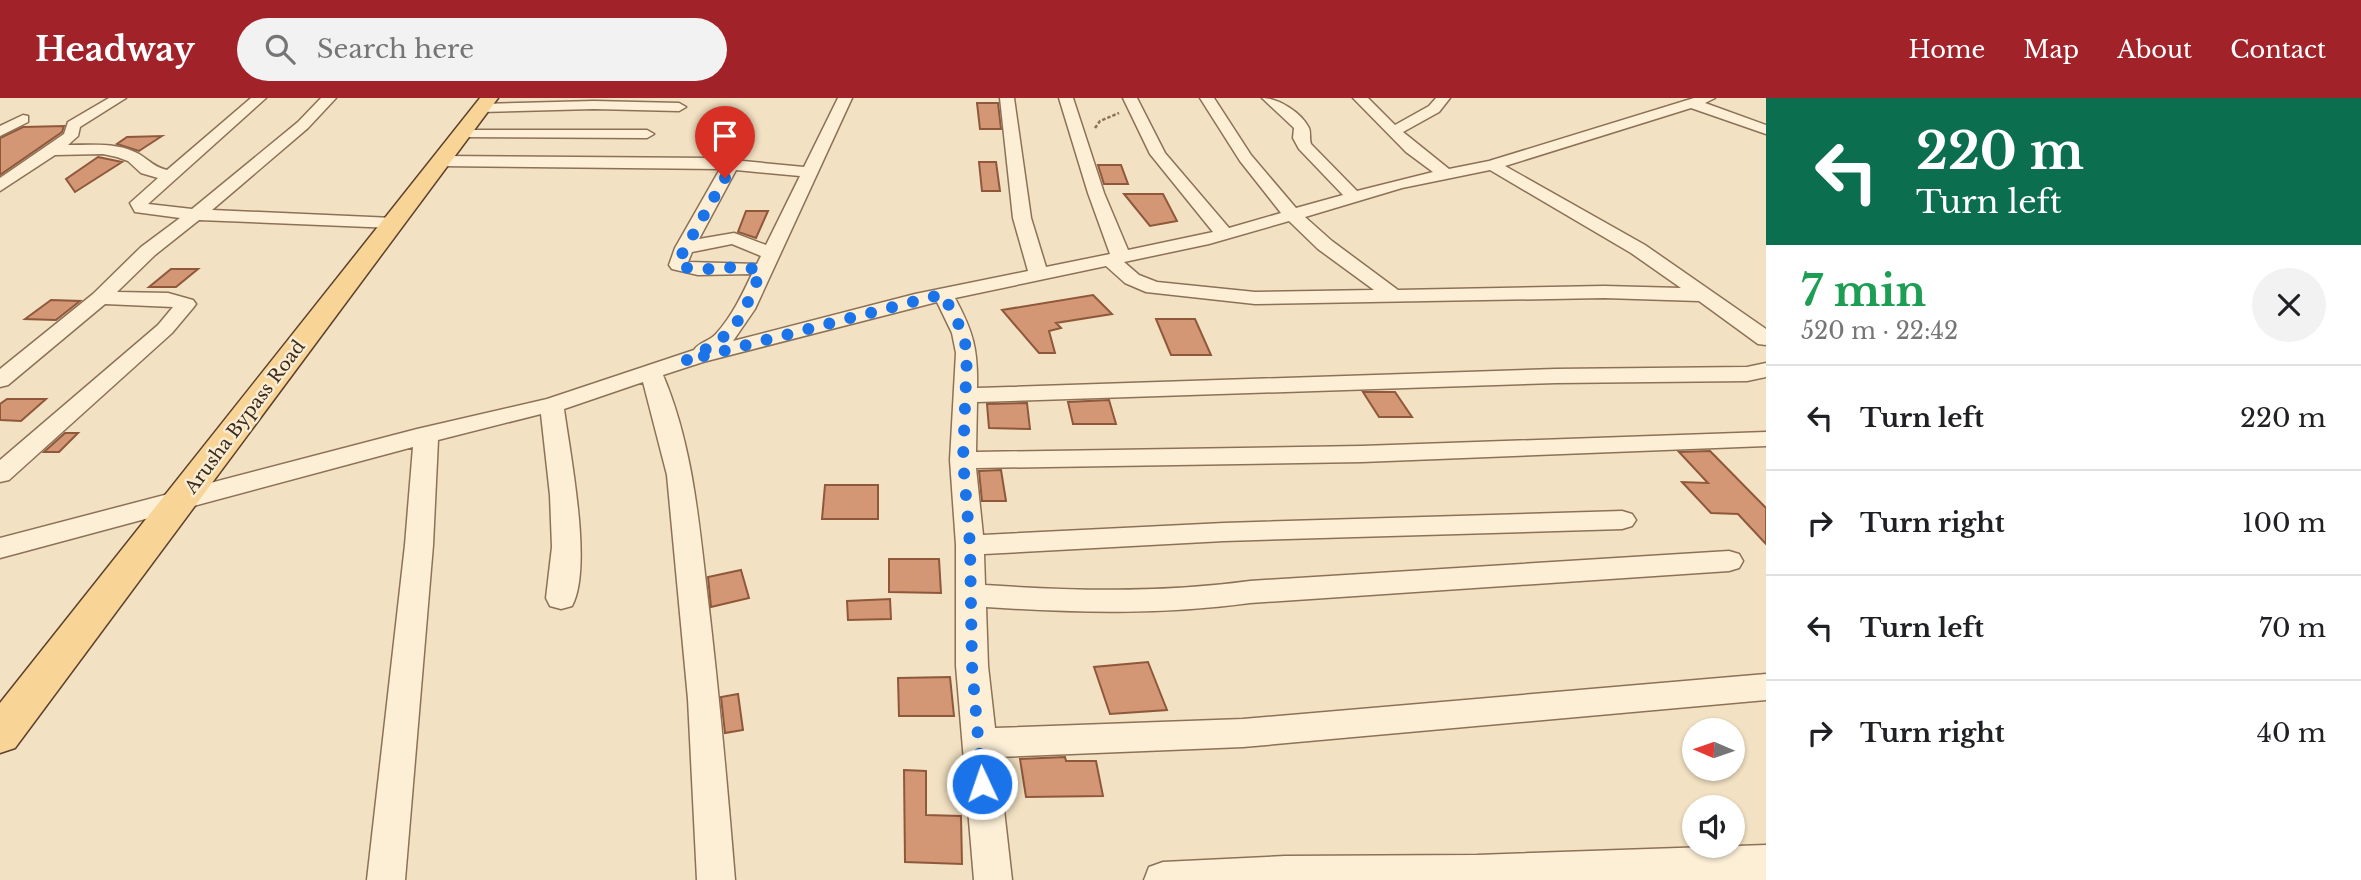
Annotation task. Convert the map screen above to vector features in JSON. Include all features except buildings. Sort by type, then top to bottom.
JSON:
[{"type":"main road","name":"Arusha Bypass Road","points":[[0,735],[485,103]]},
{"type":"street","points":[[0,186],[71,136],[73,125],[119,98]]},
{"type":"street","points":[[259,98],[139,203],[141,208],[199,215],[393,223]]},
{"type":"street","points":[[0,380],[100,298],[165,237],[199,215],[303,125],[329,98]]},
{"type":"street","points":[[685,361],[722,341],[736,327],[845,98]]},
{"type":"street","points":[[1007,98],[1022,218],[1039,274]]},
{"type":"street","points":[[1066,98],[1115,258],[1132,279],[1153,288],[1202,295],[1327,299],[1604,292],[1704,295]]},
{"type":"street","points":[[1207,98],[1235,147],[1292,214],[1327,246],[1367,272],[1394,297]]},
{"type":"street","points":[[1269,98],[1276,108],[1297,121],[1303,131],[1301,138],[1304,146],[1354,197]]},
{"type":"street","points":[[1360,98],[1411,149],[1446,174]]},
{"type":"street","points":[[1394,131],[1434,108],[1443,98]]},
{"type":"street","points":[[0,548],[426,434],[552,405],[685,361],[943,294],[1225,234],[1354,197],[1492,165],[1700,101],[1766,130]]},
{"type":"street","points":[[485,103],[679,107]]},
{"type":"street","points":[[1131,103],[1186,194],[1225,234]]},
{"type":"street","points":[[0,132],[23,119]]},
{"type":"street","points":[[462,134],[647,134]]},
{"type":"street","points":[[54,150],[103,149],[122,153],[134,158],[147,170],[172,176]]},
{"type":"street","points":[[440,161],[731,163],[808,172]]},
{"type":"street","points":[[731,163],[678,261],[683,267],[740,265],[761,271]]},
{"type":"street","points":[[1492,165],[1638,249],[1766,340]]},
{"type":"street","points":[[684,248],[734,238],[769,253]]},
{"type":"street","points":[[943,294],[963,333],[967,353],[963,460],[970,545],[972,666],[993,880]]},
{"type":"street","points":[[0,474],[165,329],[186,304],[168,299],[100,298]]},
{"type":"street","points":[[966,395],[1556,376],[1747,374],[1766,370]]},
{"type":"street","points":[[650,372],[660,396],[680,475],[694,584],[716,880]]},
{"type":"street","points":[[552,405],[565,521],[566,547],[561,598]]},
{"type":"street","points":[[386,880],[419,545],[426,434]]},
{"type":"street","points":[[963,460],[1376,454],[1766,439]]},
{"type":"street","points":[[970,545],[1224,532],[1622,520]]},
{"type":"street","points":[[969,595],[1100,603],[1199,599],[1250,592],[1730,561]]},
{"type":"street","points":[[980,743],[1243,733],[1766,687]]},
{"type":"street","points":[[1163,880],[1285,874],[1477,873],[1766,863]]},
{"type":"path","points":[[1083,152],[1091,146],[1096,125],[1131,103]]},
{"type":"route","points":[[725,178],[692,232],[678,261],[679,265],[700,268],[740,265],[761,271],[736,327],[722,341],[685,361],[943,294],[963,333],[967,353],[963,460],[970,545],[972,666],[982,784]]}]
